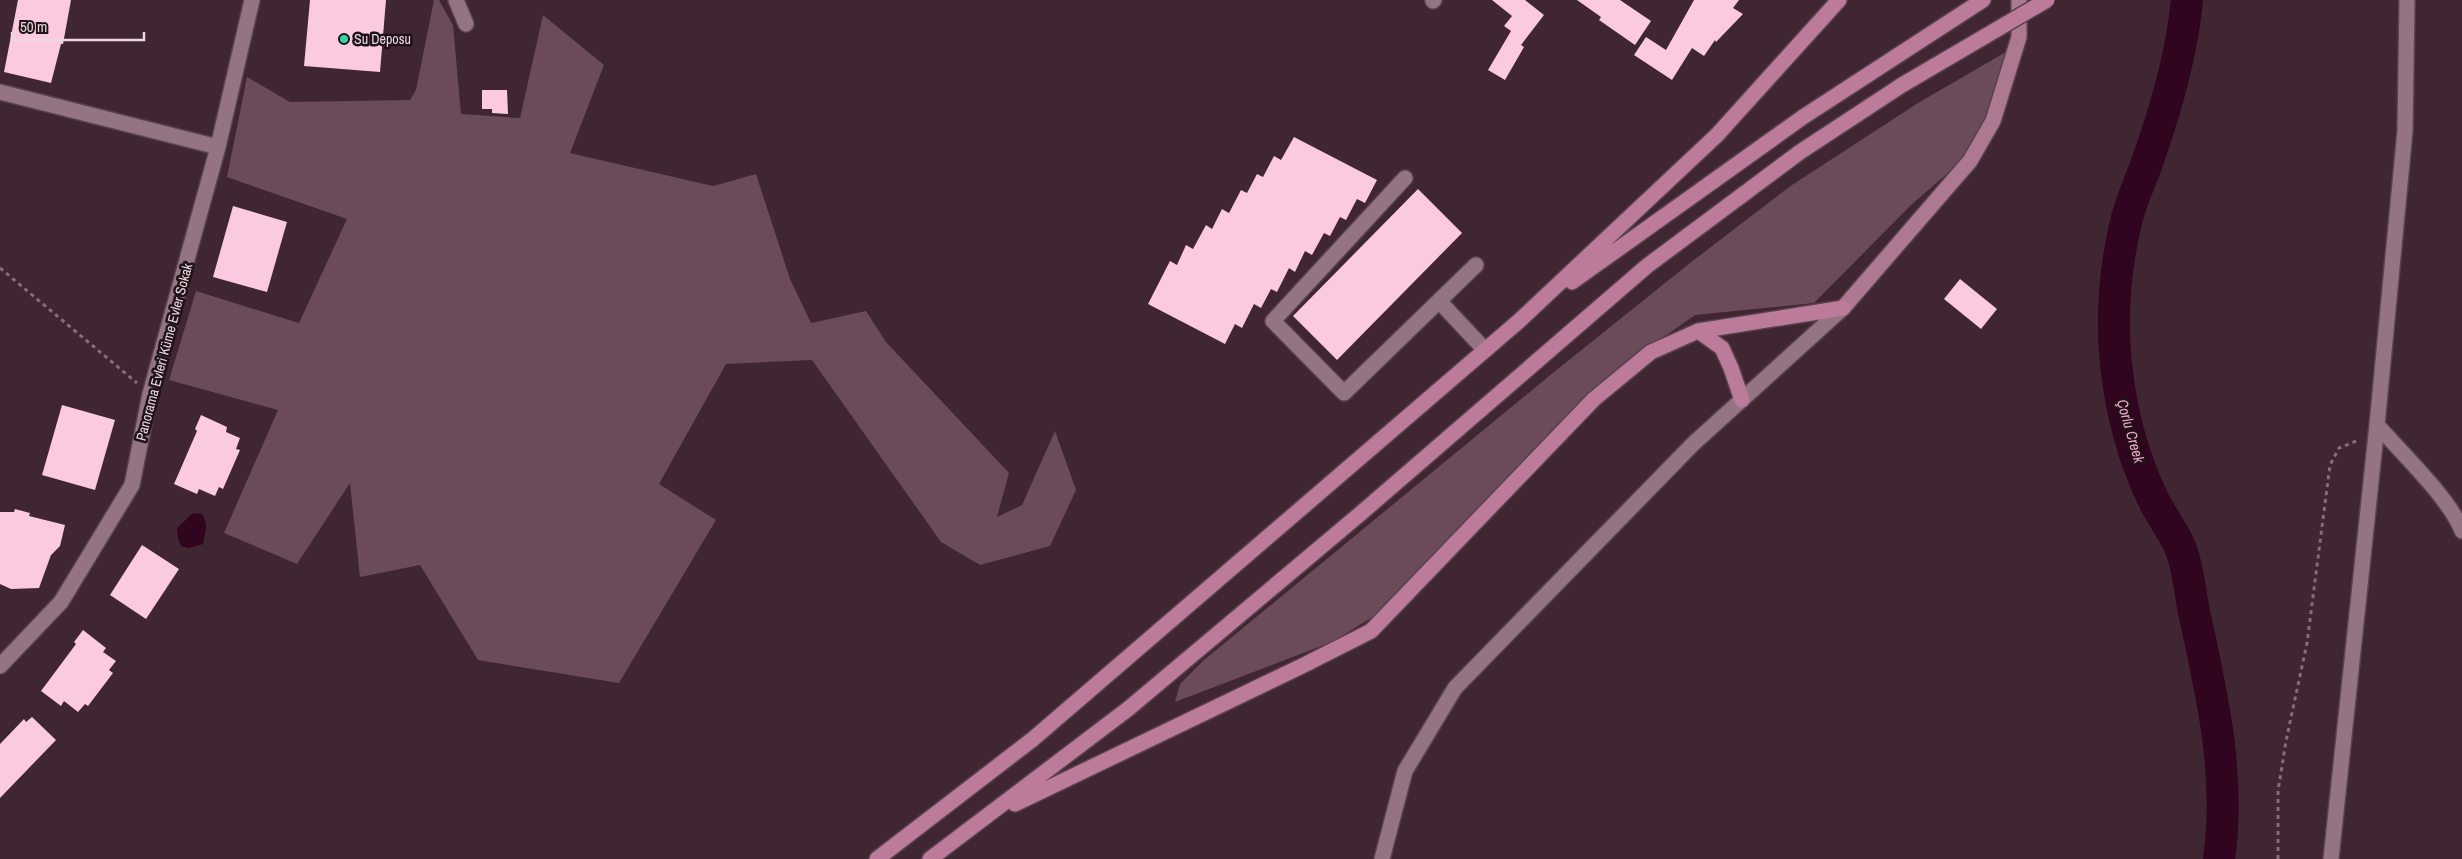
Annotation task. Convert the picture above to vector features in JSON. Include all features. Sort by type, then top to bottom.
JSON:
[{"type":"highway","points":[[876,859],[1033,739],[1519,321],[1717,135],[1839,0]]},
{"type":"highway","points":[[1519,321],[1688,197],[1887,61],[1983,0]]},
{"type":"highway","points":[[930,859],[1128,709],[1360,514],[1647,266],[1800,152],[1902,85],[2047,0]]},
{"type":"highway","points":[[939,859],[1022,800],[1371,631],[1594,399],[1651,352],[1698,331],[1842,308]]},
{"type":"highway","points":[[1698,331],[1722,348],[1742,400]]},
{"type":"main road","points":[[1842,308],[1975,153],[1993,121],[2020,37],[2020,0]]},
{"type":"street","name":"Panorama Evleri Küme Evler Sokak","points":[[0,666],[61,602],[132,485],[150,394],[218,147],[252,0]]},
{"type":"street","points":[[456,0],[466,24]]},
{"type":"street","points":[[2331,859],[2377,430],[2405,131],[2407,0]]},
{"type":"street","points":[[0,92],[218,147]]},
{"type":"street","points":[[1405,178],[1273,322],[1344,393],[1476,265]]},
{"type":"street","points":[[1439,301],[1485,350]]},
{"type":"street","points":[[1382,859],[1405,771],[1455,688],[1693,444],[1842,308]]},
{"type":"street","points":[[2377,430],[2438,494],[2458,520],[2462,531]]},
{"type":"path","points":[[0,268],[150,394]]},
{"type":"path","points":[[2278,859],[2278,790],[2286,741],[2307,644],[2330,465],[2339,448],[2377,430]]},
{"type":"shaded area","points":[[434,0],[439,0],[453,25],[461,114],[520,118],[543,15],[604,65],[570,153],[713,186],[756,174],[790,279],[811,323],[866,311],[886,342],[1009,473],[997,517],[1022,505],[1055,431],[1076,490],[1050,546],[980,565],[941,542],[812,360],[726,364],[659,484],[716,520],[619,683],[478,660],[420,565],[360,577],[350,483],[297,564],[224,533],[278,410],[169,380],[196,291],[299,323],[347,219],[227,177],[247,77],[290,102],[410,100],[416,90]]},
{"type":"shaded area","points":[[2011,49],[2001,98],[1972,152],[1911,205],[1814,303],[1695,315],[1658,341],[1379,613],[1332,642],[1175,702],[1180,684],[1204,660],[1554,372],[1690,263],[1789,187],[1918,103]]},
{"type":"shaded area","points":[[193,513],[202,514],[206,529],[203,544],[189,548],[181,546],[177,528]]},
{"type":"building","points":[[18,0],[71,0],[63,44],[61,44],[51,83],[4,72]]},
{"type":"building","name":"Su Deposu","points":[[310,0],[386,0],[380,72],[304,66]]},
{"type":"building","points":[[1492,0],[1525,0],[1544,15],[1521,45],[1524,47],[1505,80],[1488,70],[1511,31],[1504,26],[1512,16]]},
{"type":"building","points":[[1577,0],[1620,0],[1651,21],[1635,45],[1599,20],[1601,17]]},
{"type":"building","points":[[1694,0],[1739,0],[1733,8],[1743,14],[1716,42],[1715,40],[1704,56],[1692,48],[1672,80],[1634,55],[1646,37],[1666,50]]},
{"type":"building","points":[[482,90],[507,90],[508,114],[492,113],[492,109],[482,109]]},
{"type":"building","points":[[1294,137],[1377,180],[1365,203],[1357,199],[1346,220],[1340,217],[1330,236],[1324,233],[1312,255],[1305,251],[1295,272],[1289,268],[1277,292],[1271,289],[1261,308],[1254,304],[1242,328],[1235,324],[1225,344],[1148,304],[1170,261],[1177,265],[1186,245],[1193,249],[1206,225],[1212,229],[1222,209],[1229,213],[1241,190],[1247,193],[1257,174],[1263,177],[1274,156],[1281,160]]},
{"type":"building","points":[[1418,189],[1462,233],[1337,360],[1293,316]]},
{"type":"building","points":[[233,206],[287,222],[267,292],[213,277]]},
{"type":"building","points":[[1960,279],[1997,309],[1981,329],[1944,299]]},
{"type":"building","points":[[62,405],[115,420],[95,490],[42,475]]},
{"type":"building","points":[[201,415],[227,427],[226,432],[240,438],[236,449],[240,450],[223,489],[219,487],[215,496],[199,489],[197,494],[174,484],[197,431],[195,429]]},
{"type":"building","points":[[15,509],[30,513],[29,516],[65,525],[60,546],[51,555],[39,588],[11,589],[0,584],[0,512],[14,512]]},
{"type":"building","points":[[142,545],[179,569],[146,619],[110,595]]},
{"type":"building","points":[[83,630],[106,648],[103,652],[116,661],[109,670],[113,673],[88,706],[85,704],[78,712],[64,701],[61,706],[41,691],[76,644],[74,642]]},
{"type":"building","points":[[32,717],[56,740],[0,798],[0,744],[24,719],[26,722]]},
{"type":"waterway","name":"Çorlu Creek","points":[[2187,0],[2182,39],[2169,95],[2148,160],[2129,209],[2117,272],[2114,327],[2116,364],[2121,399],[2134,451],[2154,501],[2180,547],[2187,570],[2218,735],[2223,797],[2219,859]]},
{"type":"place","name":"Su Deposu","points":[[344,39]]}]
